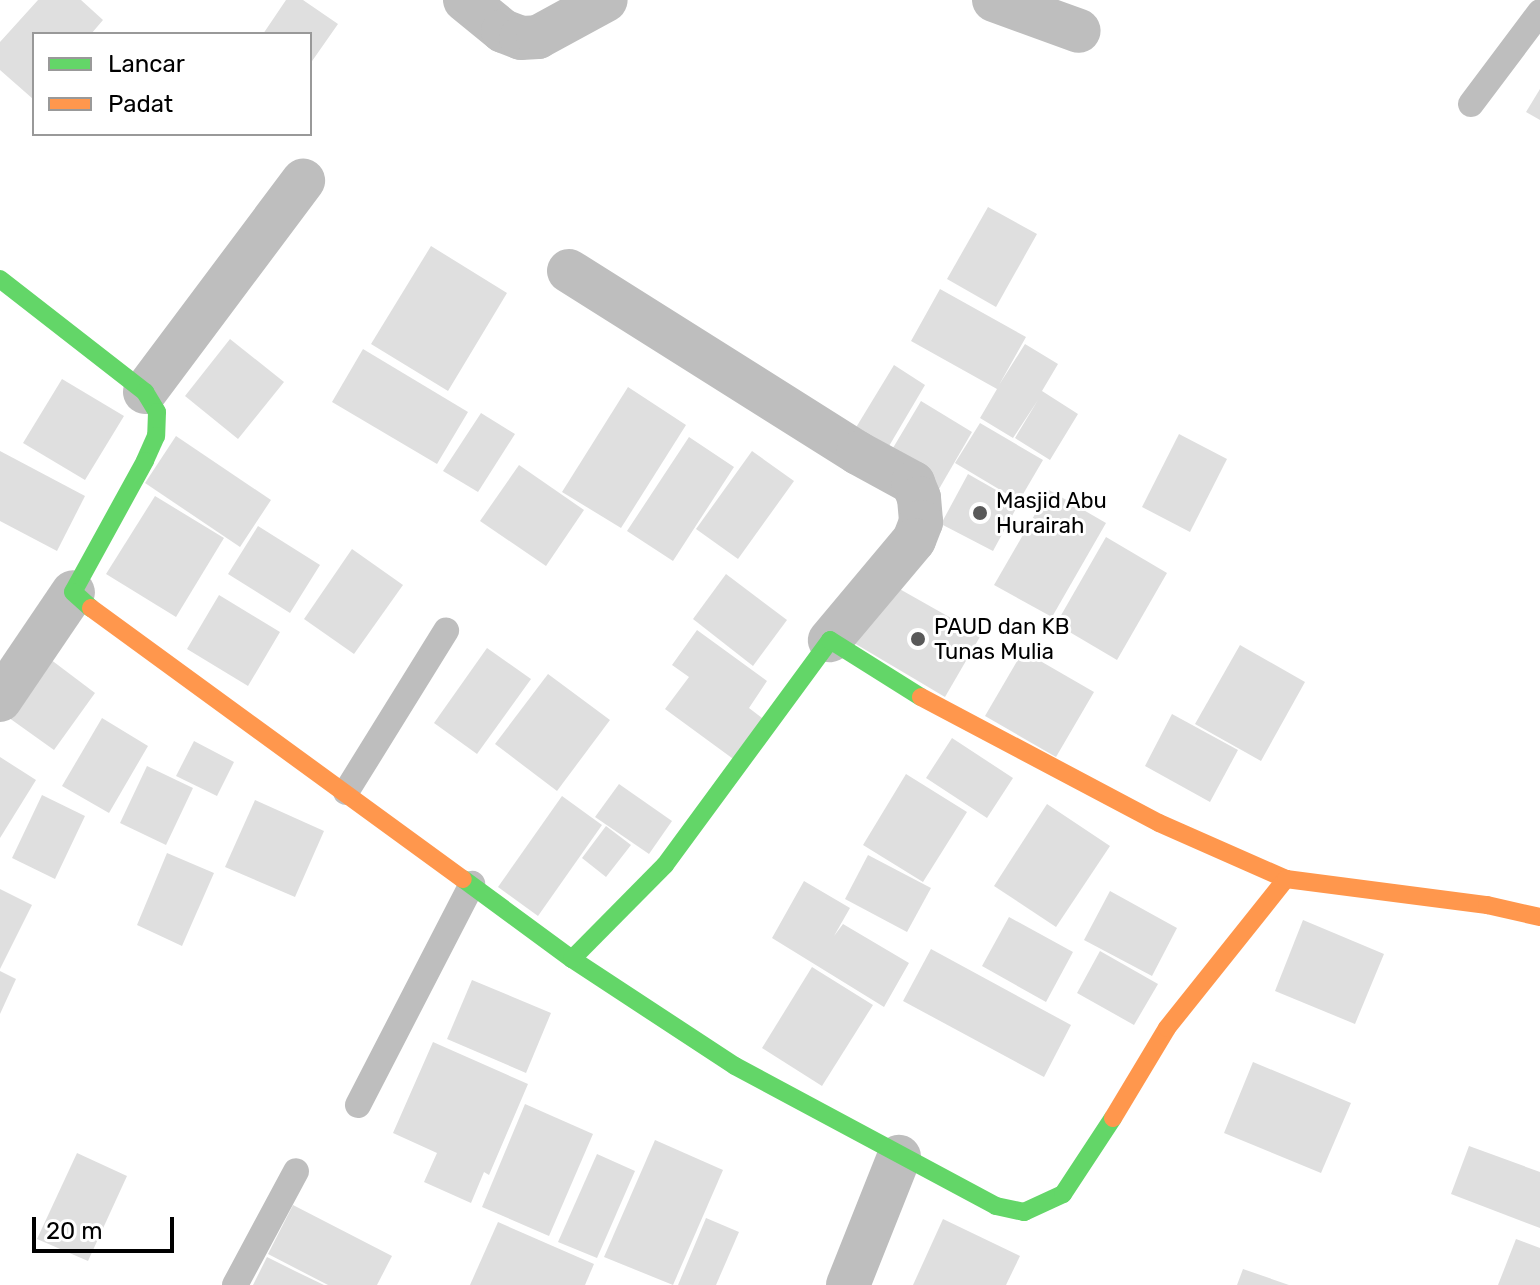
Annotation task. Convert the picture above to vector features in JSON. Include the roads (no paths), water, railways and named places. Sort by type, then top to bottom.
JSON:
[{"type":"street","points":[[465,0],[503,31],[521,38],[538,37],[606,0]]},
{"type":"street","points":[[994,0],[1079,31]]},
{"type":"street","points":[[145,392],[303,181]]},
{"type":"street","points":[[569,271],[858,453],[913,483],[919,498],[921,522],[914,540],[830,640],[665,865],[572,959]]},
{"type":"street","points":[[0,279],[145,392],[157,412],[156,436],[73,592],[0,700]]},
{"type":"street","points":[[73,592],[572,959],[735,1066],[899,1157],[996,1206],[1024,1212],[1063,1194],[1098,1144],[1167,1028],[1286,879]]},
{"type":"street","points":[[830,640],[937,707],[1159,823],[1286,879],[1487,905],[1540,917]]},
{"type":"street","points":[[848,1285],[899,1157]]},
{"type":"lane","points":[[1471,104],[1540,12]]},
{"type":"lane","points":[[346,792],[446,631]]},
{"type":"lane","points":[[358,1105],[472,884]]},
{"type":"lane","points":[[235,1285],[296,1171]]},
{"type":"place","name":"Masjid Abu Hurairah","points":[[980,513]]},
{"type":"place","name":"PAUD dan KB Tunas Mulia","points":[[918,639]]}]
